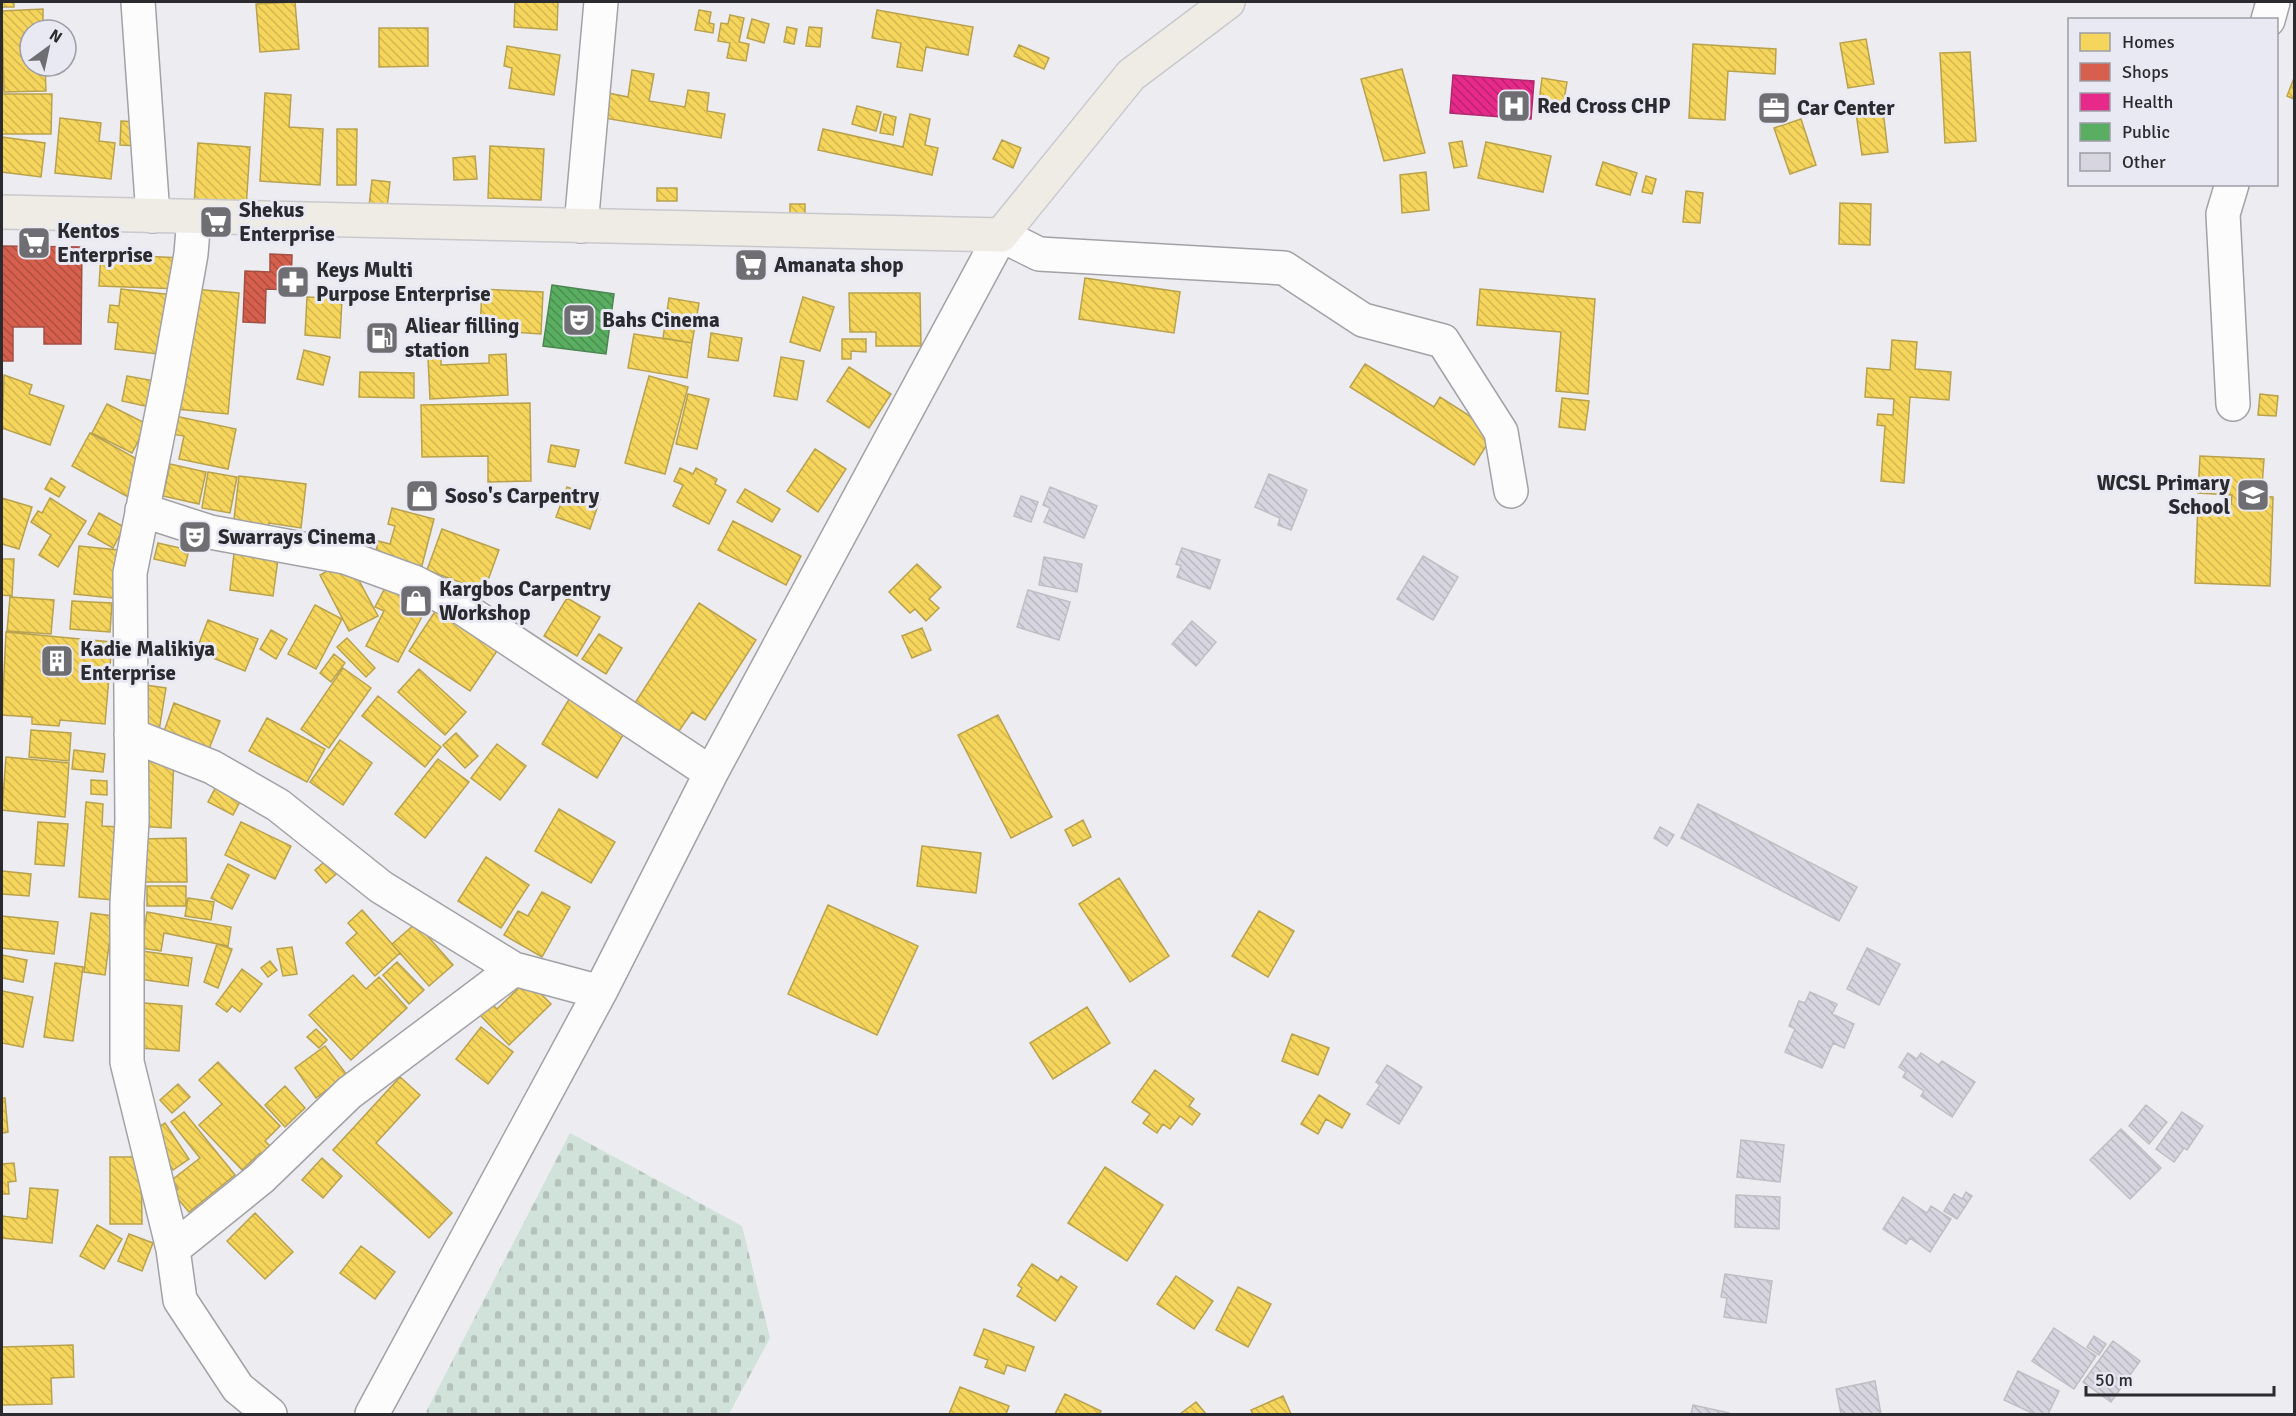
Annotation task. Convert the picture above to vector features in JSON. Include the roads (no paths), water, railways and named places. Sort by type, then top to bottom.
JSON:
[{"type":"main road","points":[[2,212],[1001,235],[1131,75],[1228,2]]},
{"type":"street","points":[[138,2],[153,216]]},
{"type":"street","points":[[581,226],[601,2]]},
{"type":"street","points":[[2269,18],[2273,2]]},
{"type":"street","points":[[2231,186],[2223,214],[2233,404]]},
{"type":"street","points":[[194,217],[191,254],[130,573],[131,735],[127,1062],[173,1249],[180,1300],[238,1388],[270,1414]]},
{"type":"street","points":[[372,1414],[600,992],[711,773],[1001,235],[1039,254],[1284,268],[1363,320],[1443,341],[1501,432],[1511,491]]},
{"type":"street","points":[[142,510],[210,532],[345,557],[414,582],[462,608],[711,773]]},
{"type":"street","points":[[131,735],[212,767],[278,805],[381,887],[514,969],[600,992]]},
{"type":"street","points":[[173,1249],[261,1178],[349,1093],[514,969]]},
{"type":"place","name":"Red Cross CHP","points":[[1514,106]]},
{"type":"place","name":"Car Center","points":[[1774,108]]},
{"type":"place","name":"Shekus Enterprise","points":[[216,222]]},
{"type":"place","name":"Kentos Enterprise","points":[[34,243]]},
{"type":"place","name":"Amanata shop","points":[[751,265]]},
{"type":"place","name":"Keys Multi Purpose Enterprise","points":[[293,282]]},
{"type":"place","name":"Bahs Cinema","points":[[579,320]]},
{"type":"place","name":"Aliear filling station","points":[[382,338]]},
{"type":"place","name":"WCSL Primary School","points":[[2253,495]]},
{"type":"place","name":"Soso's Carpentry","points":[[422,496]]},
{"type":"place","name":"Swarrays Cinema","points":[[195,537]]},
{"type":"place","name":"Kargbos Carpentry Workshop","points":[[416,601]]},
{"type":"place","name":"Kadie Malikiya Enterprise","points":[[57,661]]}]
